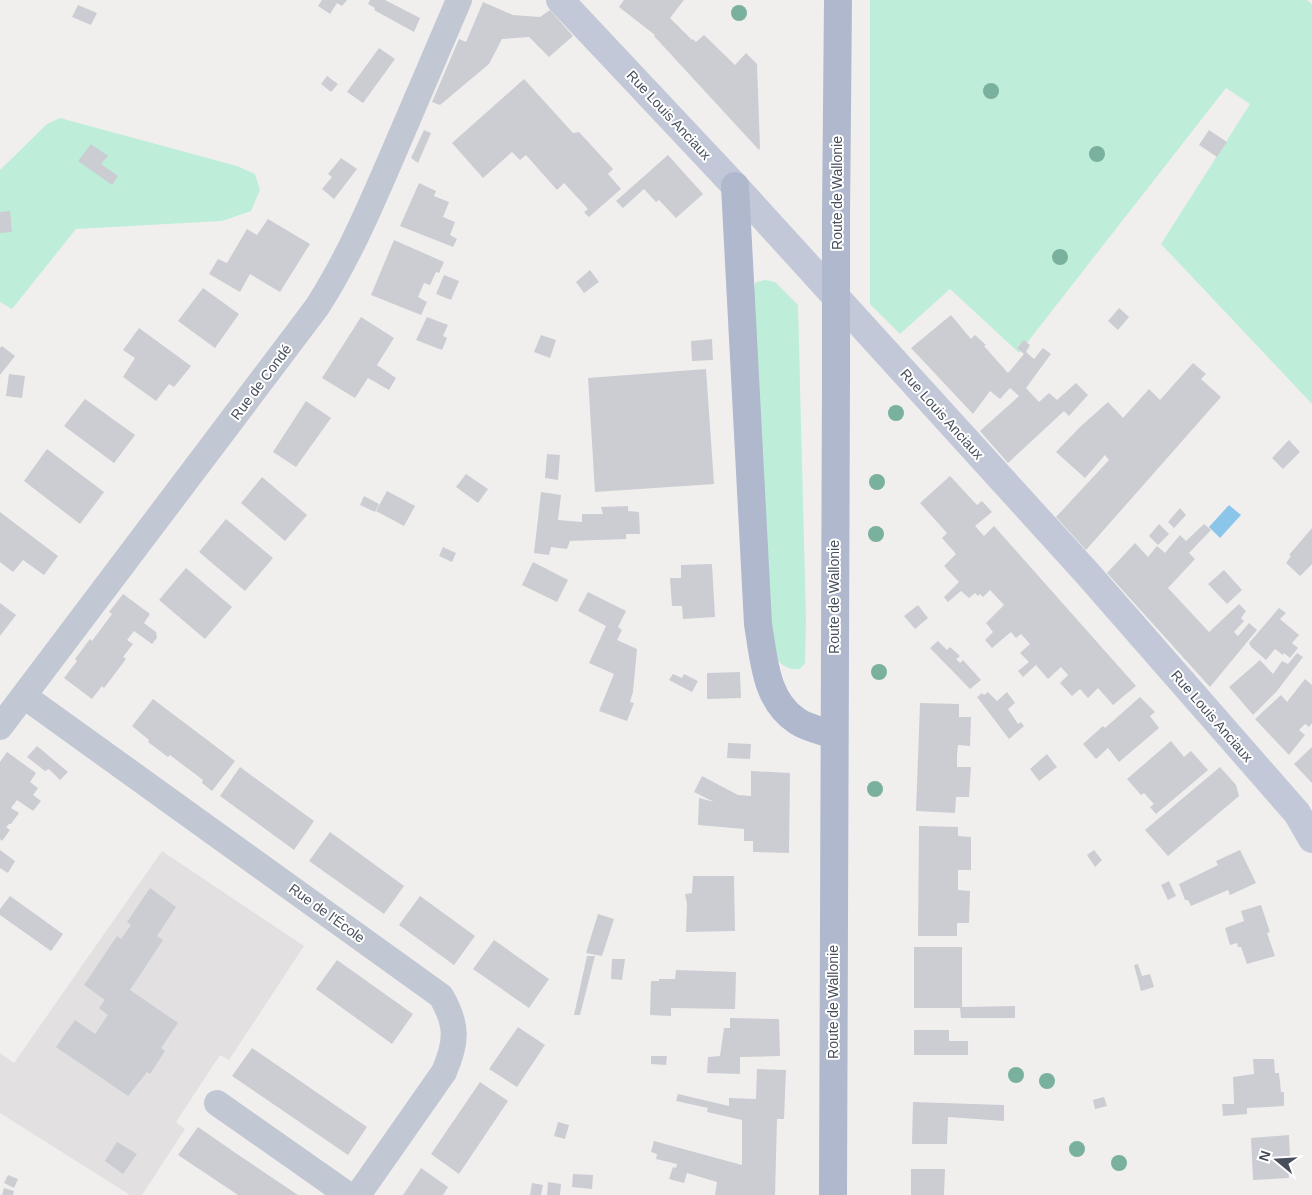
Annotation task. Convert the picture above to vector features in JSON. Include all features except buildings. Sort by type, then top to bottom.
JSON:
[{"type":"main road","name":"Route de Wallonie","points":[[833,1195],[838,0]]},
{"type":"main road","points":[[735,186],[758,624],[768,682],[779,705],[798,722],[834,735]]},
{"type":"street","name":"Rue de Condé","points":[[0,727],[311,315],[333,283],[368,211],[459,0]]},
{"type":"street","name":"Rue Louis Anciaux","points":[[560,0],[735,186],[1100,588],[1297,813],[1312,839]]},
{"type":"street","name":"Rue de l'École","points":[[24,696],[441,996],[450,1012],[454,1028],[452,1053],[444,1072],[358,1195]]},
{"type":"street","points":[[217,1103],[348,1195]]},
{"type":"shaded area","points":[[162,851],[304,946],[229,1060],[220,1055],[176,1122],[185,1129],[142,1195],[130,1195],[0,1113],[0,1053],[14,1063]]},
{"type":"green space","points":[[870,0],[1307,0],[1312,4],[1312,404],[1161,244],[1250,104],[1226,88],[1019,353],[950,289],[900,334],[870,304]]},
{"type":"green space","points":[[60,118],[237,166],[255,174],[260,190],[251,211],[222,221],[76,229],[12,309],[0,302],[0,170],[47,124]]},
{"type":"green space","points":[[765,280],[775,282],[798,305],[806,619],[805,663],[800,669],[782,665],[777,658],[771,641],[767,613],[751,290],[756,282]]},
{"type":"water","points":[[1229,505],[1241,515],[1220,538],[1209,527]]}]
